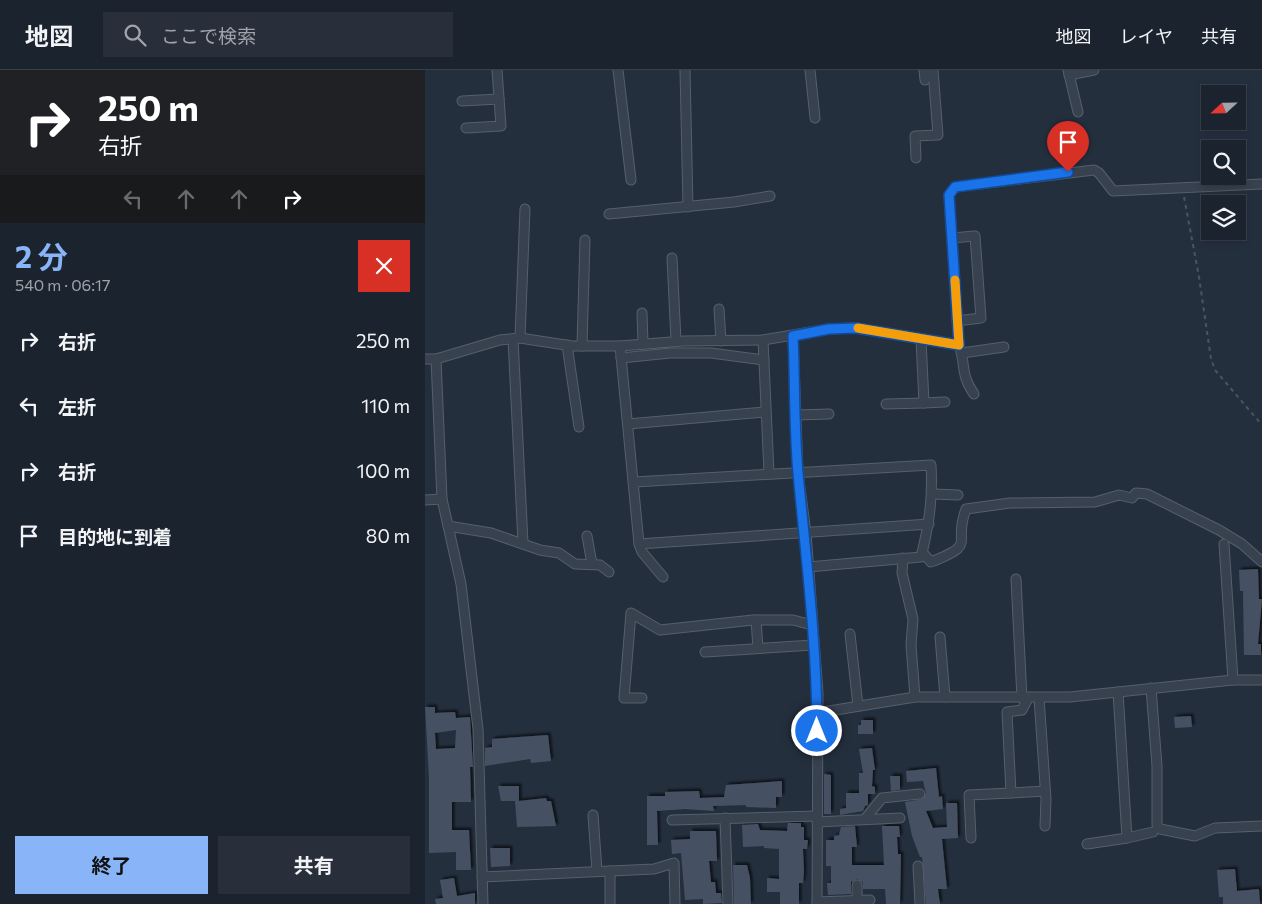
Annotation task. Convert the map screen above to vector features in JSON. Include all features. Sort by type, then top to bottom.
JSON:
[{"type":"street","points":[[466,128],[501,126],[497,70]]},
{"type":"street","points":[[618,70],[631,180]]},
{"type":"street","points":[[685,70],[688,207]]},
{"type":"street","points":[[810,70],[815,118]]},
{"type":"street","points":[[924,70],[925,80]]},
{"type":"street","points":[[916,158],[915,136],[938,135],[933,70]]},
{"type":"street","points":[[1078,112],[1068,72],[1094,70]]},
{"type":"street","points":[[462,101],[499,99]]},
{"type":"street","points":[[974,394],[965,382],[957,321],[949,195],[955,187],[1094,170],[1099,173],[1113,191],[1262,184]]},
{"type":"street","points":[[609,214],[688,207],[771,196]]},
{"type":"street","points":[[523,544],[517,339],[525,210]]},
{"type":"street","points":[[952,238],[975,236],[981,318],[957,321]]},
{"type":"street","points":[[582,346],[585,240]]},
{"type":"street","points":[[672,258],[676,341]]},
{"type":"street","points":[[719,309],[721,341]]},
{"type":"street","points":[[642,313],[643,344]]},
{"type":"street","points":[[425,359],[500,340],[517,339],[582,346],[620,346],[676,341],[763,340],[829,329],[856,328],[921,339],[960,349],[1004,347]]},
{"type":"street","points":[[793,336],[798,473],[806,533],[817,713],[817,903],[870,900]]},
{"type":"street","points":[[921,339],[924,403]]},
{"type":"street","points":[[763,340],[769,473]]},
{"type":"street","points":[[567,345],[579,427]]},
{"type":"street","points":[[620,346],[639,544],[642,552],[663,577]]},
{"type":"street","points":[[621,358],[670,353],[711,352],[764,360]]},
{"type":"street","points":[[435,358],[442,499],[461,584],[478,729],[483,904]]},
{"type":"street","points":[[886,404],[945,402]]},
{"type":"street","points":[[628,424],[765,412]]},
{"type":"street","points":[[796,415],[829,414]]},
{"type":"street","points":[[634,482],[931,465],[933,494],[929,524],[921,557],[808,566]]},
{"type":"street","points":[[922,552],[931,562],[956,552],[961,546],[966,509],[1010,503],[1095,502],[1119,495],[1133,498],[1136,492],[1147,494],[1219,530],[1242,544],[1262,562]]},
{"type":"street","points":[[933,494],[958,495]]},
{"type":"street","points":[[425,500],[442,499]]},
{"type":"street","points":[[639,544],[929,524]]},
{"type":"street","points":[[448,526],[491,533],[540,550],[559,553],[575,564],[600,565],[609,572]]},
{"type":"street","points":[[587,536],[591,564]]},
{"type":"street","points":[[1224,544],[1233,680]]},
{"type":"street","points":[[903,558],[902,573],[913,618],[911,645],[915,697]]},
{"type":"street","points":[[1011,793],[1007,712],[1022,710],[1025,698],[1016,579]]},
{"type":"street","points":[[642,698],[624,698],[631,614],[660,630],[756,620],[793,620],[811,625]]},
{"type":"street","points":[[756,620],[758,648]]},
{"type":"street","points":[[850,634],[858,706]]},
{"type":"street","points":[[940,637],[945,697]]},
{"type":"street","points":[[705,652],[813,645]]},
{"type":"street","points":[[817,713],[915,697],[1039,698],[1233,680],[1262,680]]},
{"type":"street","points":[[1151,688],[1157,766],[1157,825],[1160,829],[1195,836],[1215,828],[1262,826]]},
{"type":"street","points":[[1118,692],[1127,838]]},
{"type":"street","points":[[1039,698],[1045,791],[1045,826]]},
{"type":"street","points":[[971,838],[969,795],[1045,791]]},
{"type":"street","points":[[865,820],[882,798],[920,794]]},
{"type":"street","points":[[593,815],[597,871]]},
{"type":"street","points":[[725,818],[728,904]]},
{"type":"street","points":[[672,820],[725,818],[865,820],[900,818]]},
{"type":"street","points":[[1087,844],[1153,832]]},
{"type":"street","points":[[482,877],[654,869],[674,863],[675,904]]},
{"type":"street","points":[[918,866],[920,904]]},
{"type":"street","points":[[610,871],[610,903]]},
{"type":"street","points":[[857,885],[857,901]]},
{"type":"path","points":[[1183,188],[1211,359],[1215,370],[1262,425]]},
{"type":"building","points":[[1258,569],[1259,599],[1262,599],[1258,644],[1261,644],[1261,655],[1244,655],[1243,591],[1240,591],[1239,570]]},
{"type":"building","points":[[425,707],[435,707],[435,713],[455,712],[456,718],[470,717],[473,767],[470,767],[471,802],[452,802],[452,830],[469,830],[471,870],[456,870],[456,852],[429,853],[429,777]],"holes":[[[456,730],[455,748],[436,749],[435,733]]]},
{"type":"building","points":[[1191,716],[1192,727],[1175,728],[1174,717]]},
{"type":"building","points":[[861,720],[873,720],[873,734],[858,734],[858,725],[861,725]]},
{"type":"building","points":[[548,735],[551,761],[531,763],[530,759],[485,766],[485,748],[492,747],[492,739]]},
{"type":"building","points":[[872,748],[875,770],[873,770],[872,786],[875,787],[875,794],[868,794],[868,805],[865,806],[863,811],[840,815],[840,809],[846,808],[846,793],[859,793],[859,773],[863,773],[859,749]]},
{"type":"building","points":[[936,768],[939,797],[942,796],[943,809],[926,811],[933,828],[947,827],[946,803],[957,803],[958,838],[942,839],[947,889],[938,889],[940,904],[926,904],[922,857],[920,857],[912,836],[905,802],[923,799],[926,793],[923,781],[907,782],[906,771]]},
{"type":"building","points":[[824,774],[831,775],[831,814],[824,814]]},
{"type":"building","points":[[890,776],[900,776],[900,790],[891,791]]},
{"type":"building","points":[[782,781],[782,797],[776,797],[776,808],[746,807],[746,805],[713,806],[714,811],[685,809],[657,811],[658,845],[647,845],[647,796],[665,796],[665,792],[699,791],[700,798],[724,797],[726,785]]},
{"type":"building","points":[[498,786],[519,786],[519,801],[546,798],[547,801],[551,801],[556,826],[517,827],[515,801],[501,801]]},
{"type":"building","points":[[788,823],[801,823],[801,827],[804,827],[804,840],[808,840],[807,849],[803,849],[804,872],[803,883],[799,883],[799,904],[780,904],[780,892],[767,892],[767,878],[779,879],[779,849],[764,848],[764,846],[743,847],[742,825],[758,824],[760,830],[787,831]]},
{"type":"building","points":[[855,826],[857,847],[852,847],[852,865],[884,865],[882,826],[899,826],[900,837],[897,837],[898,854],[901,854],[900,904],[886,904],[885,889],[863,889],[863,882],[857,879],[851,882],[851,894],[828,895],[827,883],[831,883],[831,866],[826,866],[826,840],[834,840],[834,836],[839,835],[841,827]]},
{"type":"building","points":[[690,831],[716,831],[717,861],[709,861],[711,882],[715,882],[716,893],[721,893],[722,903],[703,904],[703,899],[685,900],[681,853],[672,854],[671,840],[690,839]]},
{"type":"building","points":[[490,848],[510,848],[510,866],[491,867]]},
{"type":"building","points":[[733,865],[747,865],[750,878],[751,904],[734,904]]},
{"type":"building","points":[[1235,869],[1237,891],[1259,889],[1260,904],[1223,904],[1223,897],[1219,897],[1217,870]]},
{"type":"building","points":[[454,878],[457,896],[475,893],[475,904],[436,904],[435,899],[443,898],[440,880]]},
{"type":"slow traffic","points":[[858,328],[959,345],[955,280]]},
{"type":"route","points":[[817,731],[817,693],[806,533],[798,473],[793,336],[829,329],[856,328],[959,345],[949,195],[955,187],[1068,172]]}]
